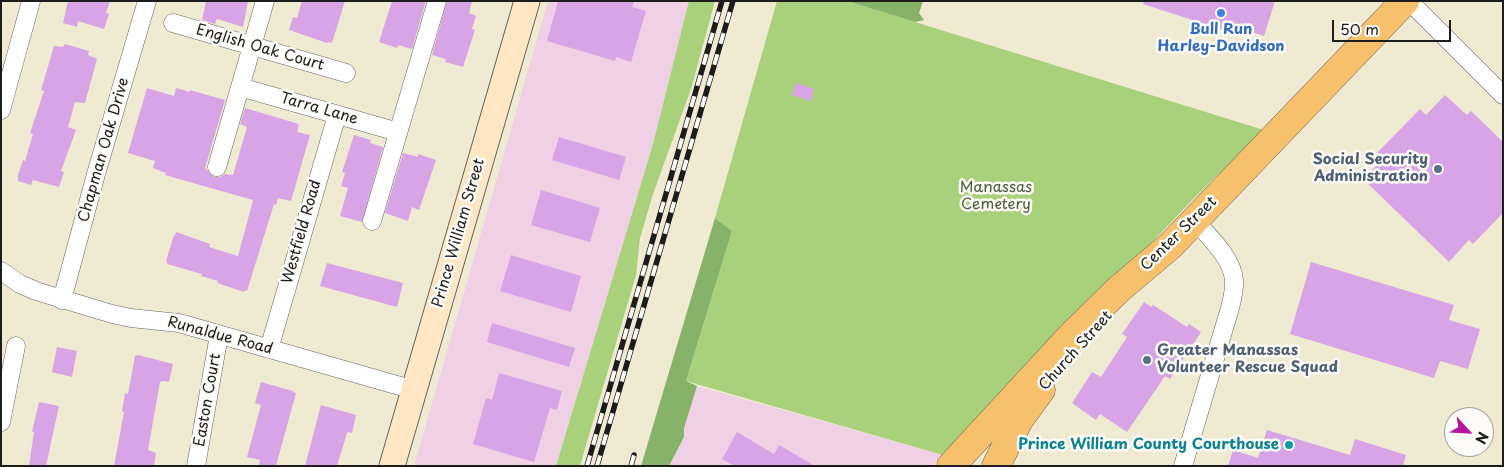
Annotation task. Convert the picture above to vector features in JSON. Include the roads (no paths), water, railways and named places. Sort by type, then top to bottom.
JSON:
[{"type":"highway","name":"Center Street","points":[[951,466],[1071,336],[1119,289],[1170,246],[1407,1]]},
{"type":"highway","name":"Church Street","points":[[996,466],[1019,420],[1039,393],[1170,246]]},
{"type":"street","points":[[1,110],[32,1]]},
{"type":"street","name":"Chapman Oak Drive","points":[[62,300],[96,174],[147,1]]},
{"type":"street","points":[[217,167],[265,1]]},
{"type":"street","points":[[372,221],[437,1]]},
{"type":"street","name":"Prince William Street","points":[[392,466],[527,1]]},
{"type":"street","points":[[1407,1],[1503,95]]},
{"type":"street","name":"English Oak Court","points":[[173,23],[346,73]]},
{"type":"street","name":"Tarra Lane","points":[[240,87],[398,132]]},
{"type":"street","name":"Westfield Road","points":[[269,349],[337,115]]},
{"type":"street","points":[[1183,466],[1230,308],[1234,281],[1224,255],[1195,221]]},
{"type":"street","name":"Runaldue Road","points":[[1,272],[27,288],[62,300],[131,318],[179,323],[414,390]]},
{"type":"street","name":"Easton Court","points":[[196,466],[220,335]]},
{"type":"street","points":[[1,422],[16,346]]},
{"type":"railway","points":[[587,466],[722,1]]},
{"type":"railway","points":[[597,466],[733,1]]},
{"type":"railway","points":[[631,466],[634,455]]},
{"type":"place","name":"Bull Run Harley-Davidson","points":[[1221,13]]},
{"type":"place","name":"Social Security Administration","points":[[1438,169]]},
{"type":"place","name":"Greater Manassas Volunteer Rescue Squad","points":[[1147,360]]},
{"type":"place","name":"Prince William County Courthouse","points":[[1289,445]]},
{"type":"park label","name":"Manassas Cemetery","points":[[996,196]]}]
